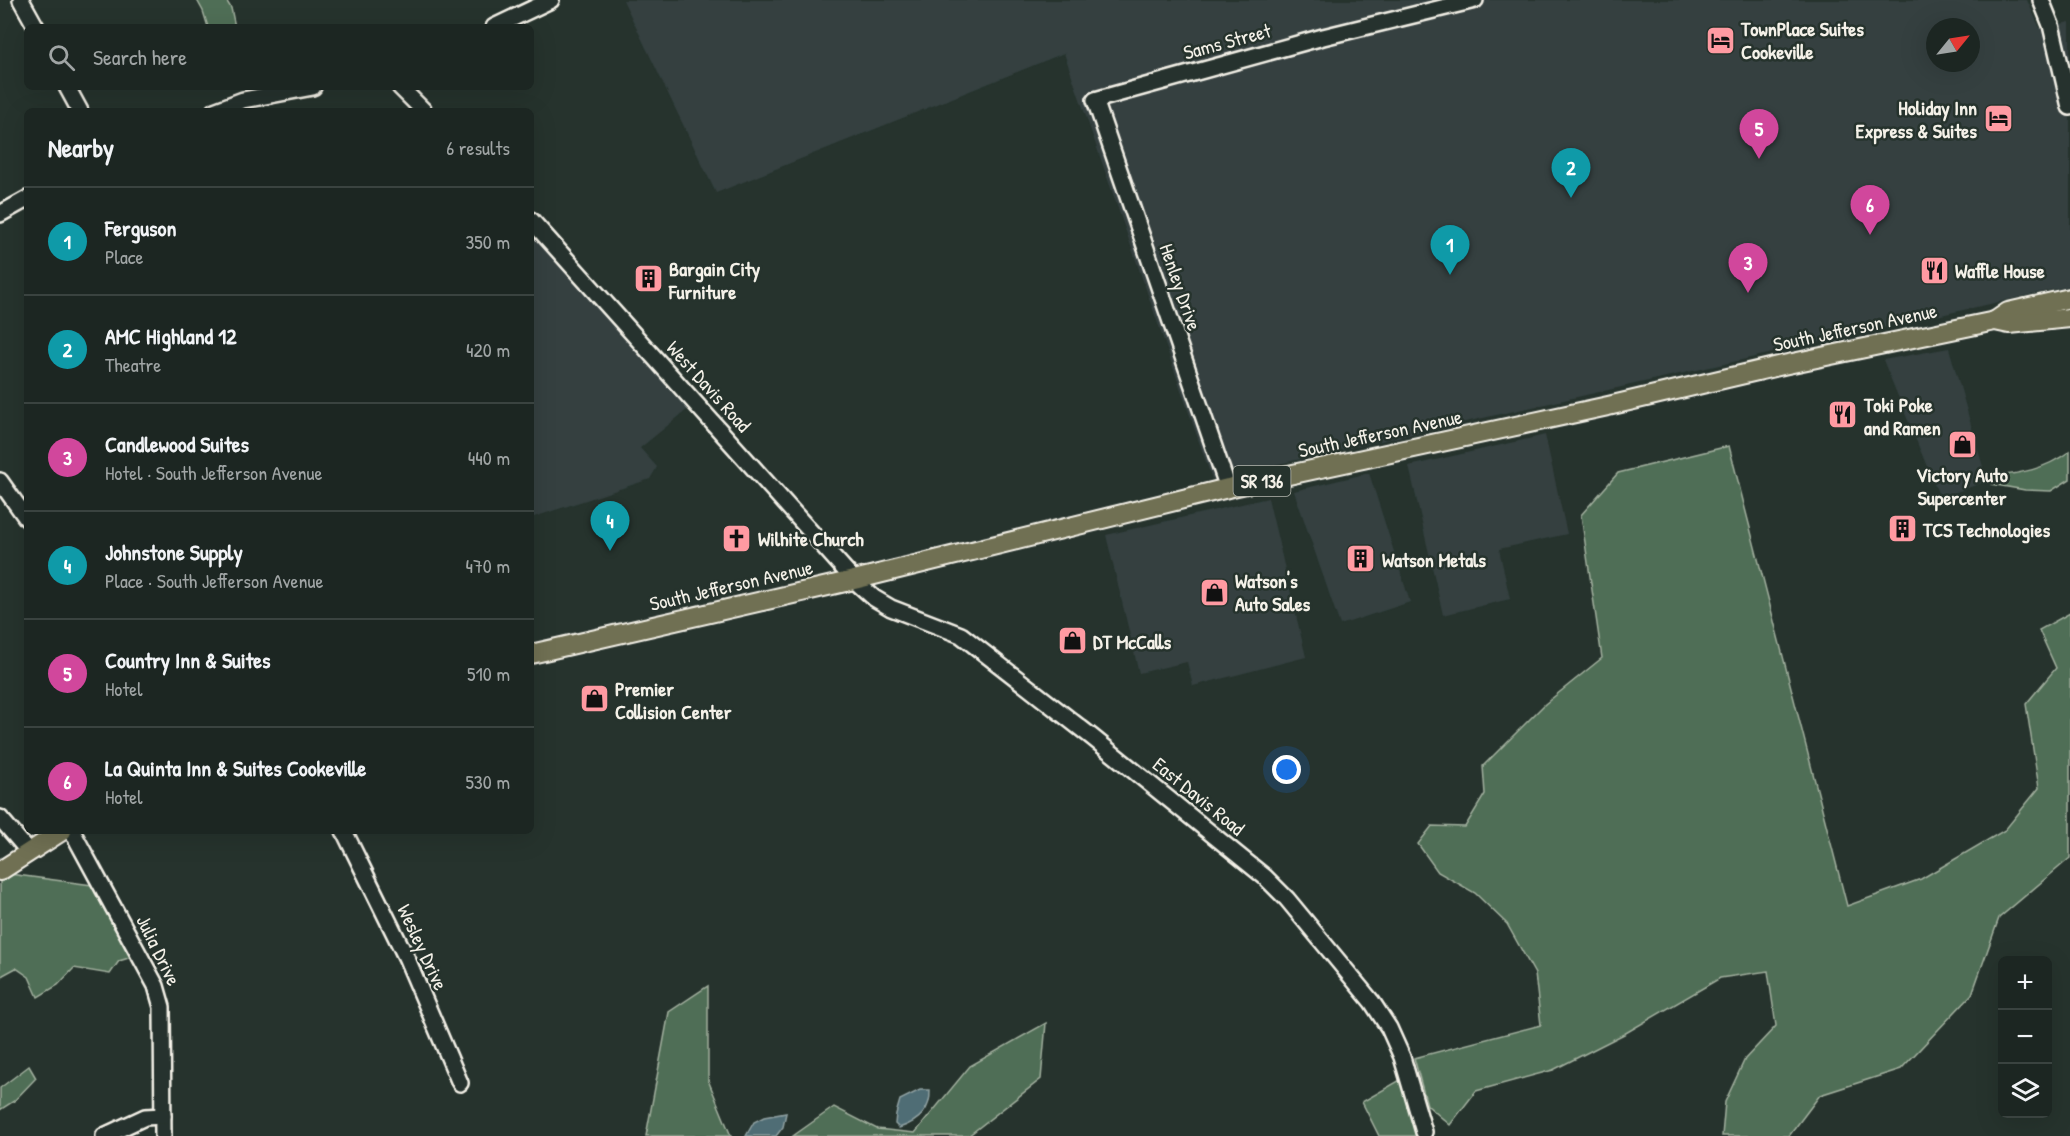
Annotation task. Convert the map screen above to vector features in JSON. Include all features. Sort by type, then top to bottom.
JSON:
[{"type":"main road","name":"South Jefferson Avenue","points":[[534,653],[854,580],[1228,488],[1608,406],[1773,367],[1995,321],[2008,312],[2070,298]]},
{"type":"main road","name":"South Jefferson Avenue","points":[[1995,321],[2009,324],[2070,318]]},
{"type":"main road","points":[[0,871],[57,834]]},
{"type":"street","points":[[21,0],[34,24]]},
{"type":"street","points":[[500,24],[551,0]]},
{"type":"street","name":"Sams Street","points":[[1095,100],[1323,37],[1475,0]]},
{"type":"street","points":[[2041,0],[2051,25],[2070,108]]},
{"type":"street","points":[[69,90],[78,108]]},
{"type":"street","points":[[221,108],[243,100],[297,90]]},
{"type":"street","points":[[403,90],[421,108]]},
{"type":"street","name":"Henley Drive","points":[[1095,100],[1228,488]]},
{"type":"street","points":[[0,214],[24,201]]},
{"type":"street","name":"West Davis Road","points":[[534,223],[854,580]]},
{"type":"street","points":[[0,481],[24,515]]},
{"type":"street","name":"East Davis Road","points":[[854,580],[874,598],[891,608],[961,635],[1265,877],[1308,924],[1372,1002],[1389,1028],[1402,1057],[1424,1132]]},
{"type":"street","points":[[0,818],[29,852]]},
{"type":"street","name":"Julia Drive","points":[[74,834],[156,987],[162,1007],[163,1136]]},
{"type":"street","name":"Wesley Drive","points":[[345,834],[407,959],[460,1083]]},
{"type":"street","points":[[104,1136],[145,1117],[163,1116]]},
{"type":"shaded area","points":[[623,0],[2027,0],[2040,28],[2070,22],[2070,286],[1212,479],[1064,53],[716,193]]},
{"type":"shaded area","points":[[534,230],[693,405],[640,448],[657,467],[650,479],[534,517]]},
{"type":"shaded area","points":[[1949,348],[1987,481],[1940,498],[1883,360]]},
{"type":"shaded area","points":[[1545,435],[1567,534],[1499,549],[1510,599],[1443,615],[1409,466]]},
{"type":"shaded area","points":[[1369,473],[1410,602],[1340,625],[1294,491]]},
{"type":"shaded area","points":[[1268,498],[1306,657],[1193,686],[1187,662],[1139,673],[1106,535]]},
{"type":"green space","points":[[197,0],[226,0],[231,8],[234,24],[207,24]]},
{"type":"green space","points":[[1729,446],[1847,906],[1921,879],[2005,830],[2039,788],[2026,704],[2056,668],[2039,630],[2070,613],[2070,858],[1999,918],[1972,994],[1901,1069],[1820,1095],[1789,1136],[1722,1136],[1725,1102],[1745,1059],[1776,1026],[1768,971],[1720,978],[1624,1034],[1553,1070],[1476,1091],[1450,1125],[1427,1105],[1414,1058],[1541,1025],[1535,974],[1507,924],[1475,893],[1438,872],[1418,844],[1432,826],[1465,827],[1485,794],[1483,766],[1545,704],[1602,658],[1581,515],[1618,473]]},
{"type":"green space","points":[[2070,451],[2070,479],[2051,491],[2025,490],[1991,484],[1991,477],[2032,470],[2051,463]]},
{"type":"green space","points":[[9,874],[92,885],[132,957],[119,961],[110,974],[74,968],[58,985],[38,997],[29,977],[16,968],[3,975],[0,980],[0,880]]},
{"type":"green space","points":[[708,986],[708,1080],[731,1136],[646,1136],[669,1012]]},
{"type":"green space","points":[[1046,1023],[1041,1079],[968,1136],[793,1136],[834,1107],[877,1129],[915,1133],[970,1066]]},
{"type":"green space","points":[[29,1066],[36,1078],[14,1101],[0,1110],[0,1088]]},
{"type":"green space","points":[[1402,1079],[1416,1136],[1379,1136],[1362,1102]]},
{"type":"water","points":[[920,1090],[930,1090],[926,1110],[917,1119],[899,1128],[895,1124],[900,1100]]},
{"type":"water","points":[[786,1113],[783,1127],[776,1136],[746,1136],[754,1122],[764,1117]]},
{"type":"place","name":"TownPlace Suites Cookeville","points":[[1720,40]]},
{"type":"place","name":"Holiday Inn Express & Suites","points":[[1998,119]]},
{"type":"place","name":"Country Inn & Suites","points":[[1759,159]]},
{"type":"place","name":"AMC Highland 12","points":[[1571,198]]},
{"type":"place","name":"La Quinta Inn & Suites Cookeville","points":[[1870,235]]},
{"type":"place","name":"Waffle House","points":[[1934,270]]},
{"type":"place","name":"Ferguson","points":[[1450,275]]},
{"type":"place","name":"Bargain City Furniture","points":[[648,279]]},
{"type":"place","name":"Candlewood Suites","points":[[1748,293]]},
{"type":"place","name":"Toki Poke and Ramen","points":[[1843,415]]},
{"type":"place","name":"Victory Auto Supercenter","points":[[1962,444]]},
{"type":"place","name":"TCS Technologies","points":[[1902,529]]},
{"type":"place","name":"Wilhite Church","points":[[737,538]]},
{"type":"place","name":"Johnstone Supply","points":[[610,551]]},
{"type":"place","name":"Watson Metals","points":[[1361,559]]},
{"type":"place","name":"Watson's Auto Sales","points":[[1214,592]]},
{"type":"place","name":"DT McCalls","points":[[1072,641]]},
{"type":"place","name":"Premier Collision Center","points":[[594,699]]}]
